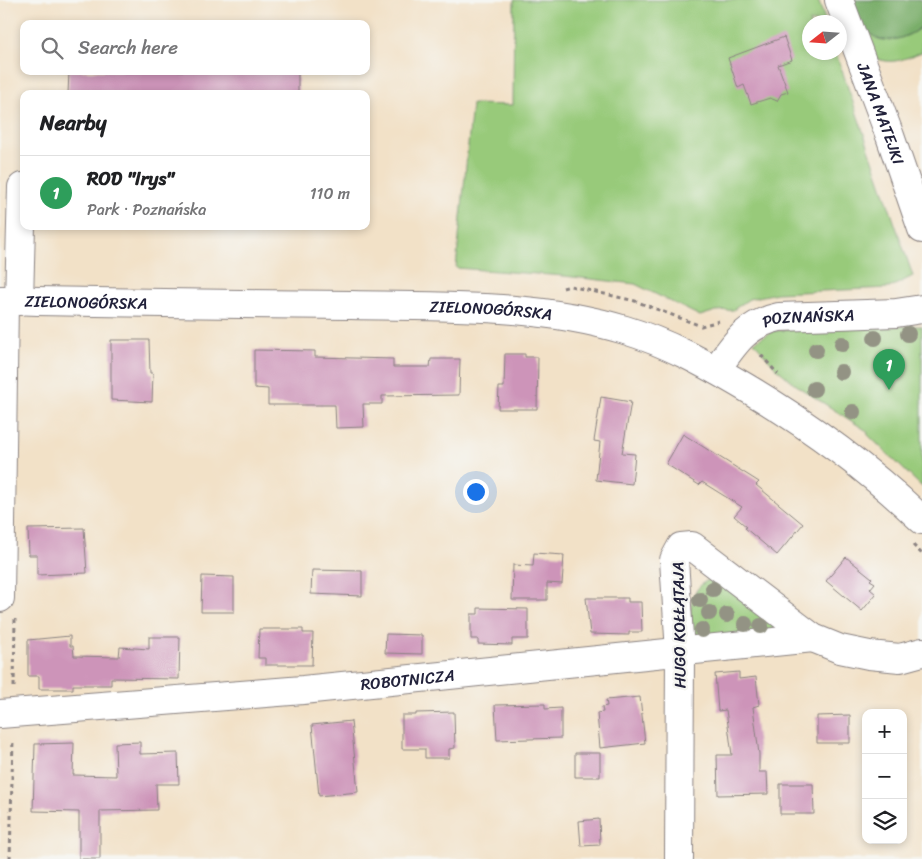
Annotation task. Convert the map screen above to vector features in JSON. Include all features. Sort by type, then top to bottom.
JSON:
[{"type":"street","name":"JANA MATEJKI","points":[[839,0],[890,136],[922,229]]},
{"type":"street","points":[[0,598],[8,301],[15,186]]},
{"type":"street","name":"ZIELONOGÓRSKA","points":[[8,301],[454,307],[537,312],[592,321],[676,349],[716,370],[796,419],[838,448],[897,496],[917,532]]},
{"type":"street","name":"POZNAŃSKA","points":[[716,370],[742,336],[756,324],[766,320],[779,317],[922,310]]},
{"type":"street","name":"HUGO KOŁŁĄTAJA","points":[[679,859],[680,652],[674,560],[681,547],[692,546],[813,638],[840,649],[869,655],[900,658],[922,652]]},
{"type":"street","name":"ROBOTNICZA","points":[[6,725],[303,690],[813,638]]},
{"type":"path","points":[[570,286],[635,301],[701,326],[725,321]]},
{"type":"path","points":[[917,532],[922,554]]},
{"type":"path","points":[[6,725],[10,859]]},
{"type":"green space","points":[[514,0],[818,0],[823,15],[802,15],[802,60],[838,60],[913,276],[889,288],[777,293],[749,299],[733,310],[716,311],[700,316],[635,284],[564,276],[456,268],[472,104],[513,105]]},
{"type":"green space","points":[[850,0],[922,0],[922,26],[902,37],[890,40],[879,39],[865,32]]},
{"type":"green space","points":[[922,26],[922,52],[898,61],[886,61],[872,57],[865,32],[881,39],[893,40],[906,36]]},
{"type":"green space","points":[[922,326],[922,487],[868,435],[867,431],[800,388],[777,369],[754,342],[773,331],[817,328]]},
{"type":"green space","points":[[708,580],[716,580],[782,629],[693,640],[691,606],[693,598],[701,585]]},
{"type":"building","points":[[784,37],[792,60],[778,65],[788,92],[781,94],[777,101],[770,98],[751,104],[744,85],[738,88],[728,58]]},
{"type":"building","points":[[69,75],[298,75],[298,90],[68,90]]},
{"type":"building","points":[[111,340],[149,340],[150,373],[153,373],[152,402],[111,400]]},
{"type":"building","points":[[254,350],[315,351],[315,357],[393,359],[393,367],[430,367],[431,359],[460,359],[459,395],[382,396],[382,404],[363,404],[364,427],[336,428],[335,405],[268,405],[268,389],[254,388]]},
{"type":"building","points":[[505,354],[525,354],[525,357],[538,357],[537,409],[498,409],[499,387],[504,387]]},
{"type":"building","points":[[601,397],[631,402],[622,453],[635,454],[632,484],[596,480],[600,442],[594,441]]},
{"type":"building","points":[[683,434],[759,482],[756,485],[803,524],[777,555],[734,516],[742,507],[702,482],[699,485],[666,464]]},
{"type":"building","points":[[84,528],[87,573],[37,575],[37,555],[29,555],[28,529]]},
{"type":"building","points":[[534,553],[564,555],[562,584],[547,583],[547,600],[512,600],[513,565],[533,566]]},
{"type":"building","points":[[846,557],[872,578],[870,580],[875,583],[870,589],[876,594],[862,611],[826,581]]},
{"type":"building","points":[[312,570],[362,571],[362,596],[311,594]]},
{"type":"building","points":[[202,576],[234,577],[234,612],[201,612]]},
{"type":"building","points":[[586,598],[628,598],[628,602],[641,602],[642,632],[629,632],[629,635],[590,634]]},
{"type":"building","points":[[478,608],[528,609],[528,639],[512,639],[512,645],[478,644],[478,639],[471,639],[471,614],[478,614]]},
{"type":"building","points":[[259,629],[303,629],[303,633],[313,633],[312,665],[265,665],[265,658],[258,658]]},
{"type":"building","points":[[386,634],[422,635],[422,654],[385,653]]},
{"type":"building","points":[[70,636],[70,646],[73,646],[74,656],[119,657],[120,647],[149,649],[149,637],[180,637],[179,679],[111,678],[111,685],[73,685],[73,689],[39,689],[39,676],[28,676],[28,640]]},
{"type":"building","points":[[739,672],[739,679],[756,677],[759,705],[753,707],[759,754],[759,772],[767,772],[768,794],[718,795],[717,755],[732,755],[726,710],[718,711],[715,674]]},
{"type":"building","points":[[640,697],[645,743],[600,748],[597,713],[603,712],[602,707],[607,706],[606,700]]},
{"type":"building","points":[[545,704],[545,709],[561,708],[561,738],[497,740],[495,705]]},
{"type":"building","points":[[454,712],[455,748],[449,749],[449,758],[425,758],[425,749],[402,749],[402,715]]},
{"type":"building","points":[[850,715],[850,743],[817,743],[817,716]]},
{"type":"building","points":[[351,721],[358,792],[319,796],[312,725]]},
{"type":"building","points":[[140,742],[140,754],[178,753],[179,784],[156,784],[157,810],[100,811],[100,859],[79,859],[79,812],[33,811],[35,744],[74,743],[73,775],[116,776],[115,743]]},
{"type":"building","points":[[575,753],[600,753],[600,777],[575,777]]},
{"type":"building","points":[[780,784],[813,784],[814,814],[780,814]]},
{"type":"building","points":[[599,819],[600,845],[581,846],[579,821]]},
{"type":"place","name":"ROD \"Irys\"","points":[[889,390]]}]
